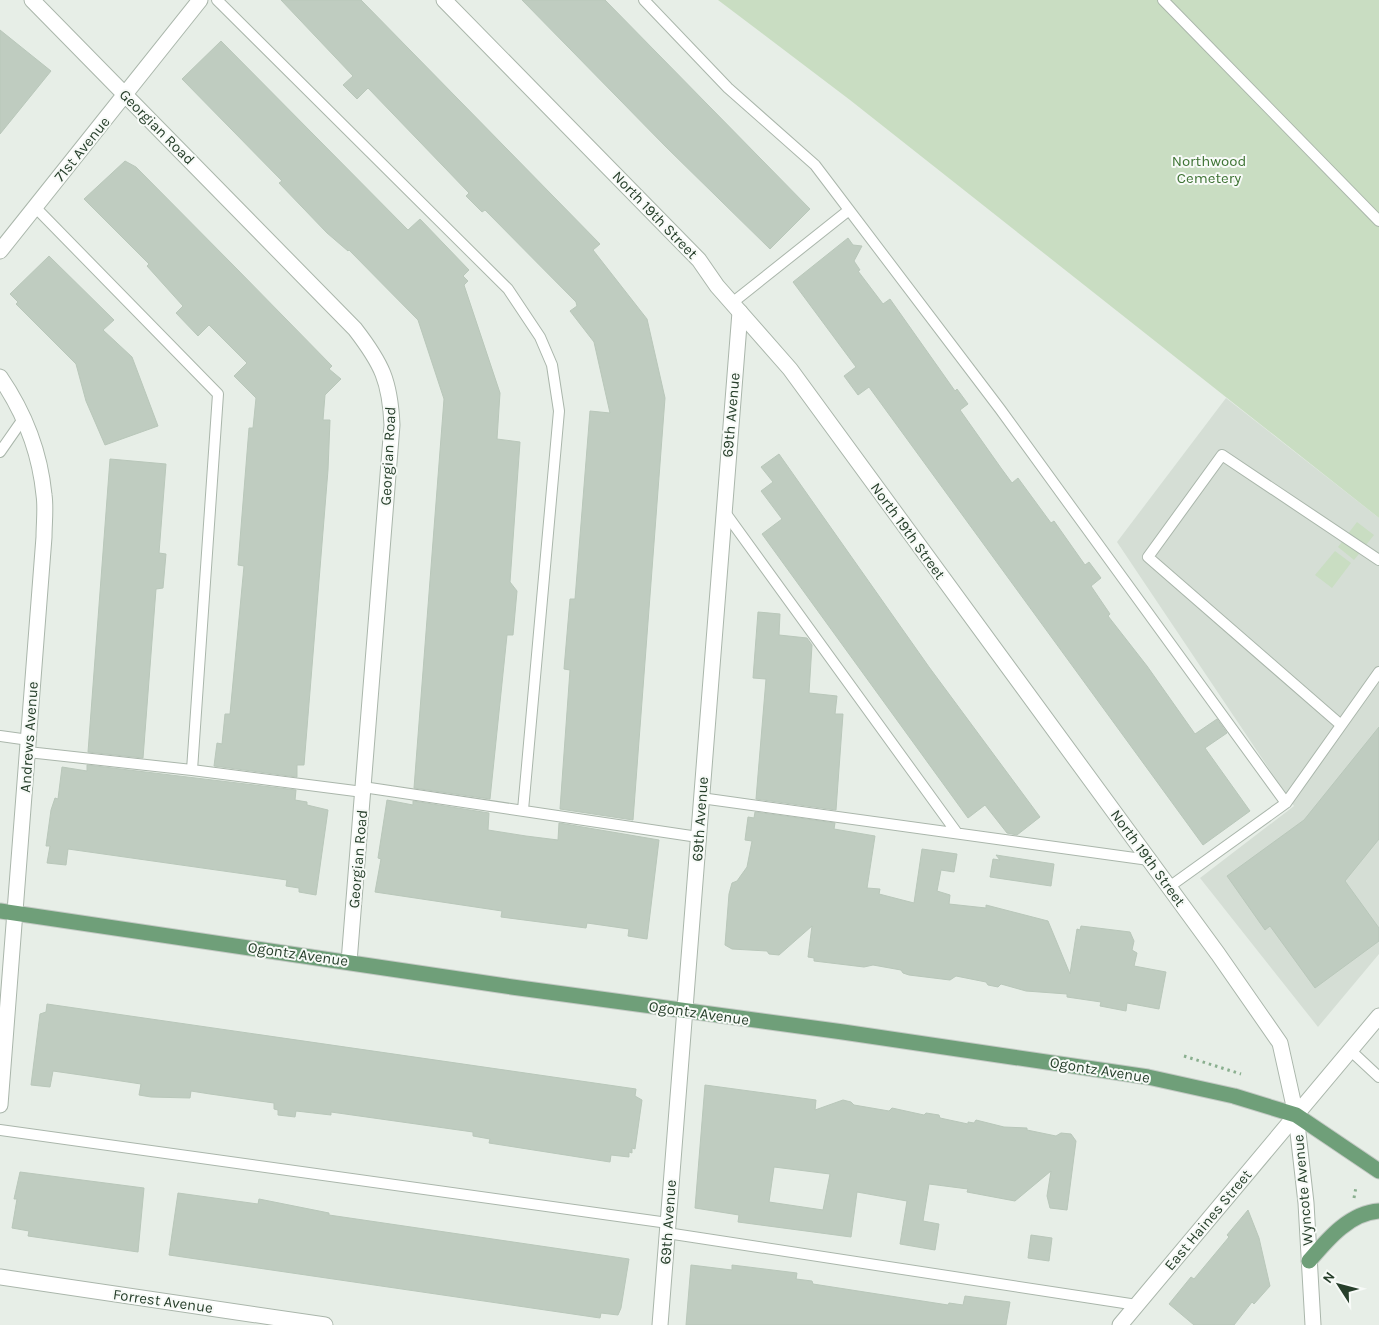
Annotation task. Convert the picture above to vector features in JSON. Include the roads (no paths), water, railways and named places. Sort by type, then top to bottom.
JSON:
[{"type":"main road","name":"Ogontz Avenue","points":[[0,911],[685,1012],[1148,1077],[1234,1096],[1296,1115],[1379,1171]]},
{"type":"main road","points":[[1309,1261],[1342,1227],[1358,1217],[1379,1211]]},
{"type":"street","name":"Georgian Road","points":[[32,0],[355,329],[376,357],[391,397],[392,425],[349,962]]},
{"type":"street","name":"71st Avenue","points":[[0,251],[200,0]]},
{"type":"street","name":"North 19th Street","points":[[444,0],[699,260],[736,308],[790,369],[1169,887],[1280,1043],[1296,1115]]},
{"type":"street","name":"69th Avenue","points":[[660,1325],[724,511],[736,308]]},
{"type":"street","name":"Andrews Avenue","points":[[0,377],[23,419],[36,452],[45,496],[44,537],[29,746],[0,1105]]},
{"type":"street","name":"East Haines Street","points":[[1120,1325],[1379,1016]]},
{"type":"street","name":"Wyncote Avenue","points":[[1296,1115],[1306,1203],[1313,1325]]},
{"type":"street","name":"Forrest Avenue","points":[[0,1277],[325,1325]]},
{"type":"lane","points":[[217,0],[508,289],[540,338],[552,365],[559,411],[523,810]]},
{"type":"lane","points":[[644,0],[728,88],[815,165],[1000,409],[1286,803]]},
{"type":"lane","points":[[1163,0],[1379,221]]},
{"type":"lane","points":[[35,207],[218,394],[192,770]]},
{"type":"lane","points":[[736,308],[849,210]]},
{"type":"lane","points":[[0,452],[23,419]]},
{"type":"lane","points":[[1342,725],[1148,557],[1222,455],[1379,560]]},
{"type":"lane","points":[[724,511],[957,833]]},
{"type":"lane","points":[[1169,887],[1286,803],[1379,672]]},
{"type":"lane","points":[[0,736],[29,746],[192,770],[363,789],[523,810],[698,837]]},
{"type":"lane","points":[[701,798],[1149,860]]},
{"type":"lane","points":[[1350,1050],[1379,1077]]},
{"type":"lane","points":[[0,1130],[667,1228],[1136,1305]]},
{"type":"park label","name":"Northwood Cemetery","points":[[1209,170]]}]
